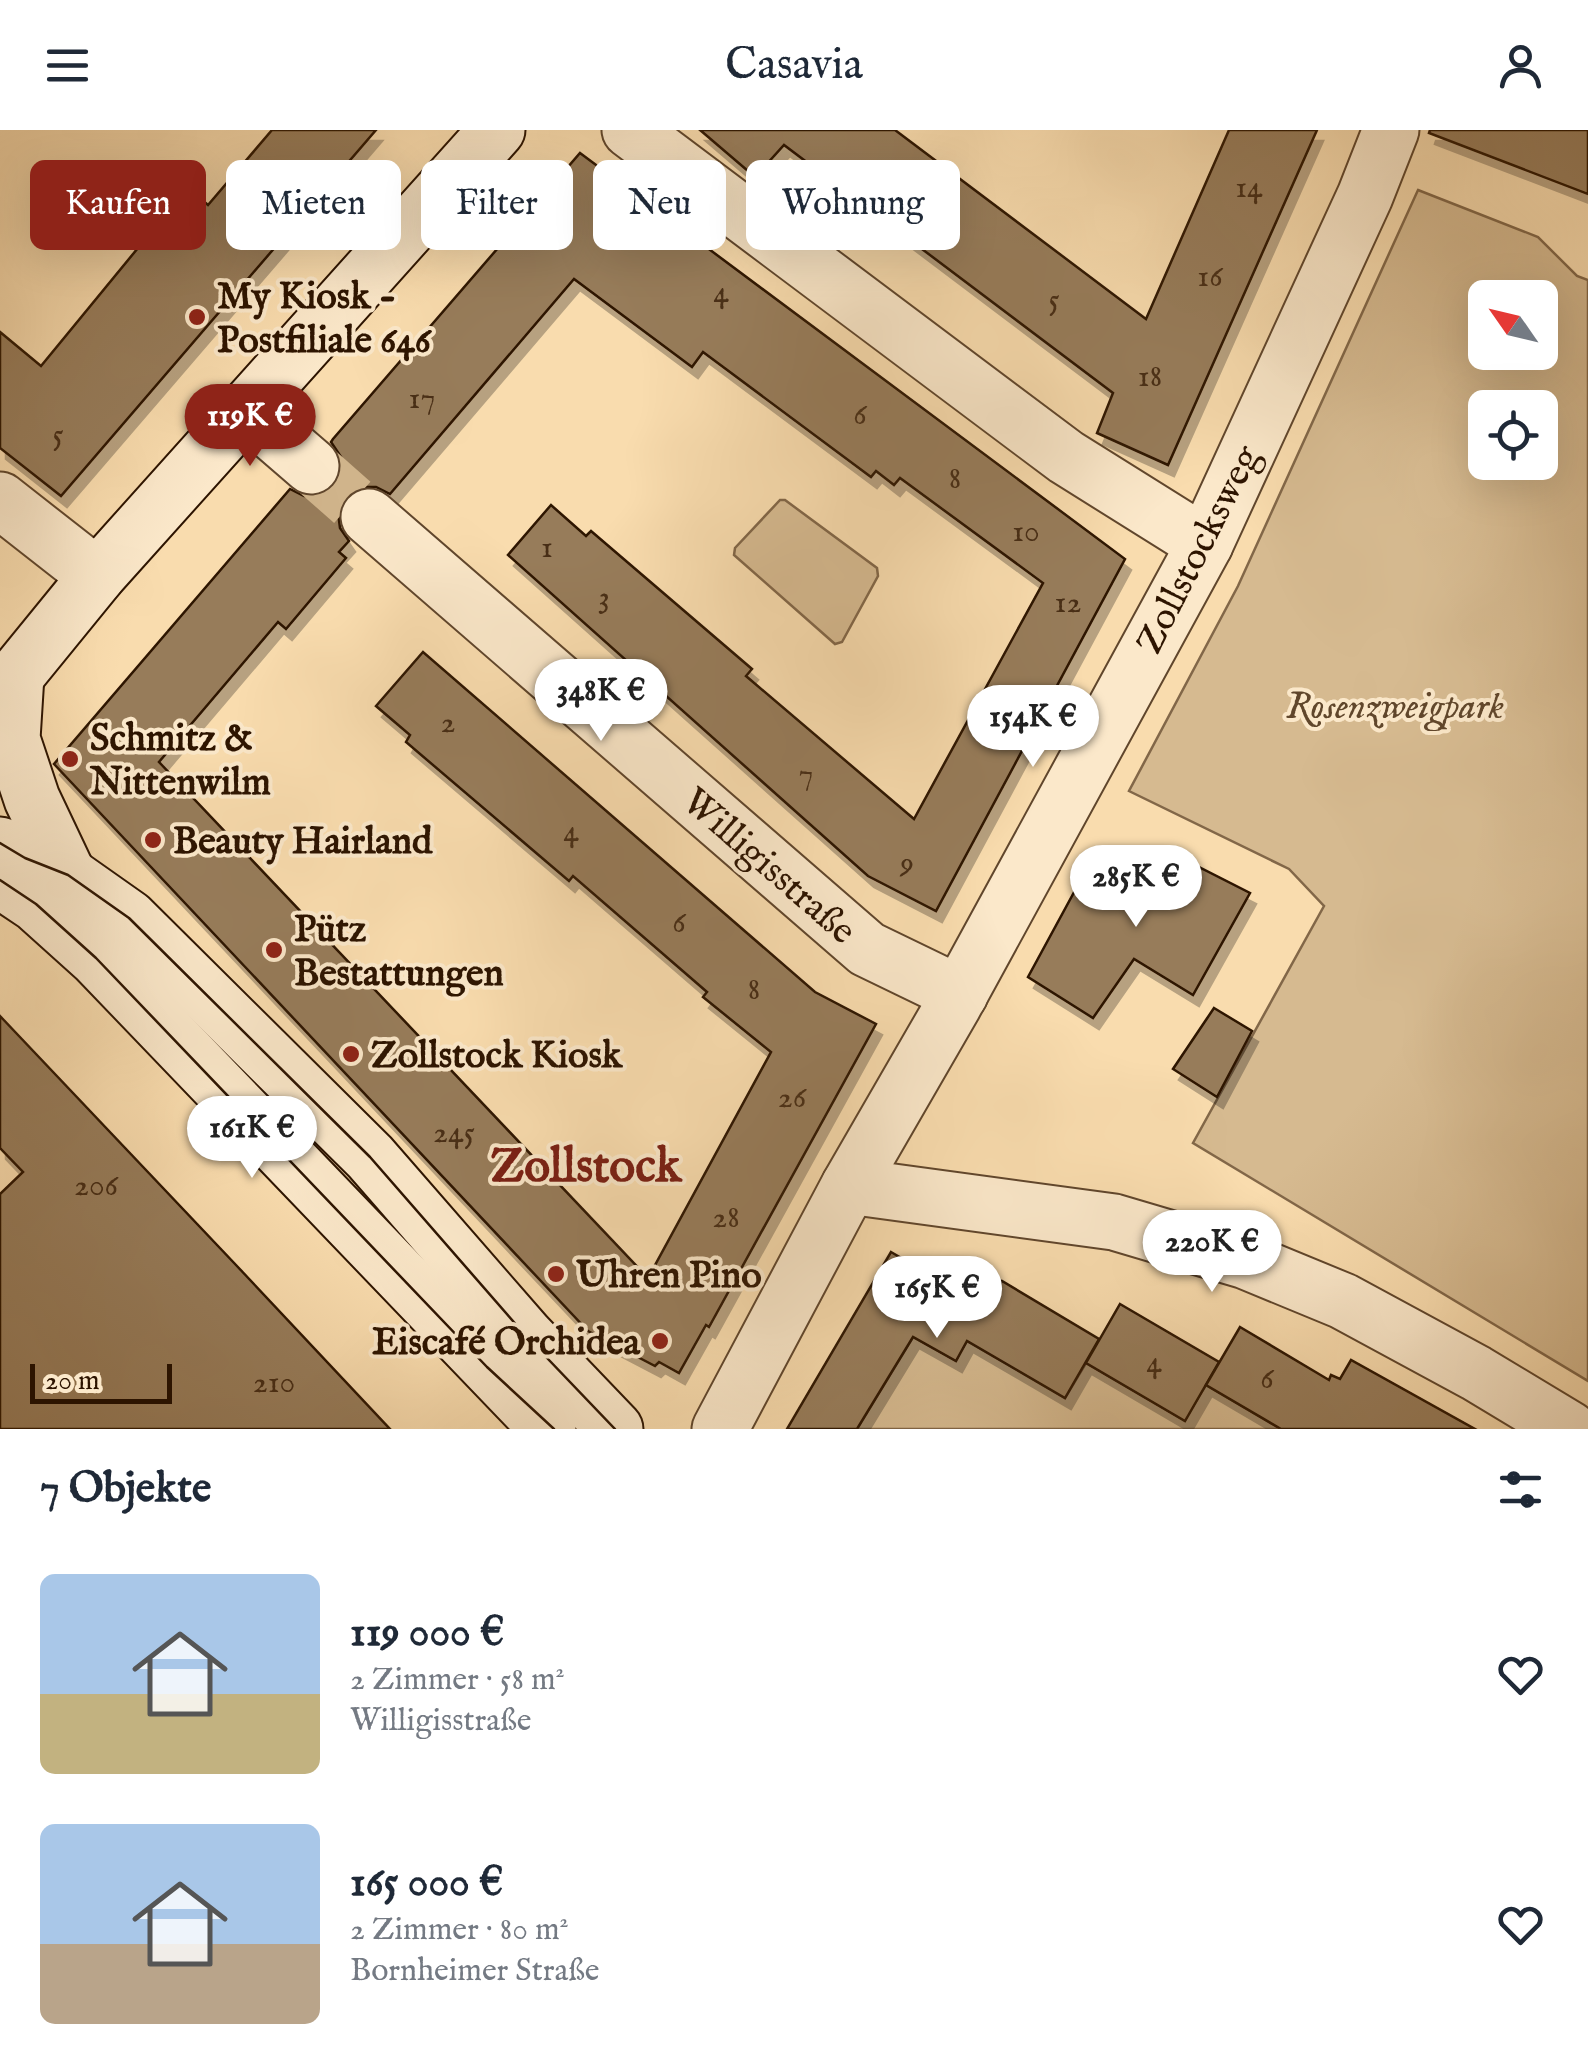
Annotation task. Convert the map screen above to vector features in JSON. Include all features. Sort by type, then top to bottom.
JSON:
[{"type":"street","points":[[68,875],[32,799],[12,739],[8,685],[97,576],[245,408],[497,130]]},
{"type":"street","points":[[630,130],[1066,457],[1204,544]]},
{"type":"street","name":"Zollstocksweg","points":[[720,1429],[849,1186],[960,994],[1204,544],[1365,196],[1391,130]]},
{"type":"street","points":[[245,408],[310,466]]},
{"type":"street","points":[[0,500],[97,576]]},
{"type":"street","name":"Willigisstraße","points":[[369,517],[868,949],[960,994]]},
{"type":"street","points":[[0,845],[68,875],[129,918],[370,1157],[526,1336],[615,1429]]},
{"type":"street","points":[[0,880],[36,904],[96,958],[548,1429]]},
{"type":"street","points":[[849,1186],[1114,1222],[1246,1260],[1342,1300],[1569,1429]]},
{"type":"green space","name":"Rosenzweigpark","points":[[1418,190],[1538,237],[1577,276],[1588,280],[1588,1381],[1193,1143],[1324,906],[1289,869],[1129,791],[1238,586]]},
{"type":"green space","points":[[780,500],[877,568],[878,576],[842,642],[835,644],[734,555],[735,548]]},
{"type":"green space","points":[[913,1337],[955,1360],[967,1341],[1065,1398],[1086,1363],[1184,1420],[1206,1385],[1281,1429],[857,1429]]},
{"type":"building","points":[[272,130],[376,130],[350,160],[246,160]]},
{"type":"building","points":[[700,130],[895,130],[935,160],[804,160],[784,145],[770,160],[746,160],[746,169]]},
{"type":"building","points":[[1229,130],[1317,130],[1168,465],[1097,433],[1113,393],[923,250],[960,250],[960,179],[1146,319]]},
{"type":"building","points":[[1588,130],[1588,194],[1429,133]]},
{"type":"building","points":[[580,153],[593,163],[593,250],[710,250],[1125,559],[936,911],[868,876],[508,555],[551,505],[586,536],[591,531],[752,669],[746,676],[914,819],[1043,583],[900,478],[894,485],[876,471],[871,477],[703,352],[692,367],[574,279],[390,494],[376,487],[360,487],[345,497],[338,512],[340,528],[349,541],[339,552],[346,558],[286,629],[278,622],[159,762],[648,1278],[771,1052],[703,997],[707,992],[573,876],[569,881],[406,742],[410,735],[376,706],[423,652],[815,992],[876,1024],[709,1327],[706,1325],[679,1373],[659,1362],[655,1366],[588,1331],[54,764],[290,489],[304,496],[320,496],[335,486],[342,471],[333,439],[496,250],[573,250],[573,161]]},
{"type":"building","points":[[226,184],[226,250],[273,250],[61,496],[0,448],[0,332],[41,366],[136,250],[206,250],[208,205]]},
{"type":"building","points":[[1097,850],[1169,887],[1183,859],[1250,893],[1193,995],[1134,959],[1093,1018],[1028,977]]},
{"type":"building","points":[[1214,1008],[1252,1031],[1217,1097],[1173,1069]]},
{"type":"building","points":[[0,1016],[390,1429],[0,1429],[0,1194],[23,1172],[0,1148]]},
{"type":"building","points":[[891,1252],[987,1308],[1002,1281],[1099,1339],[1065,1398],[967,1341],[956,1361],[913,1337],[857,1429],[787,1429]]},
{"type":"building","points":[[1120,1304],[1219,1362],[1185,1421],[1086,1363]]},
{"type":"building","points":[[1240,1327],[1329,1380],[1331,1375],[1340,1379],[1351,1360],[1475,1429],[1281,1429],[1206,1385]]},
{"type":"tunnel","points":[[311,466],[369,517]]},
{"type":"tram line","points":[[0,843],[68,875],[129,918],[370,1157],[526,1336],[615,1429]]},
{"type":"tram line","points":[[0,880],[36,904],[96,958],[487,1367],[554,1429]]},
{"type":"place","name":"My Kiosk - Postfiliale 646","points":[[197,317]]},
{"type":"place","name":"Schmitz & Nittenwilm","points":[[70,759]]},
{"type":"place","name":"Beauty Hairland","points":[[153,840]]},
{"type":"place","name":"Pütz Bestattungen","points":[[274,950]]},
{"type":"place","name":"Zollstock Kiosk","points":[[351,1054]]},
{"type":"place","name":"Uhren Pino","points":[[556,1274]]},
{"type":"place","name":"Eiscafé Orchidea","points":[[660,1341]]},
{"type":"district","name":"Zollstock","points":[[586,1164]]}]
